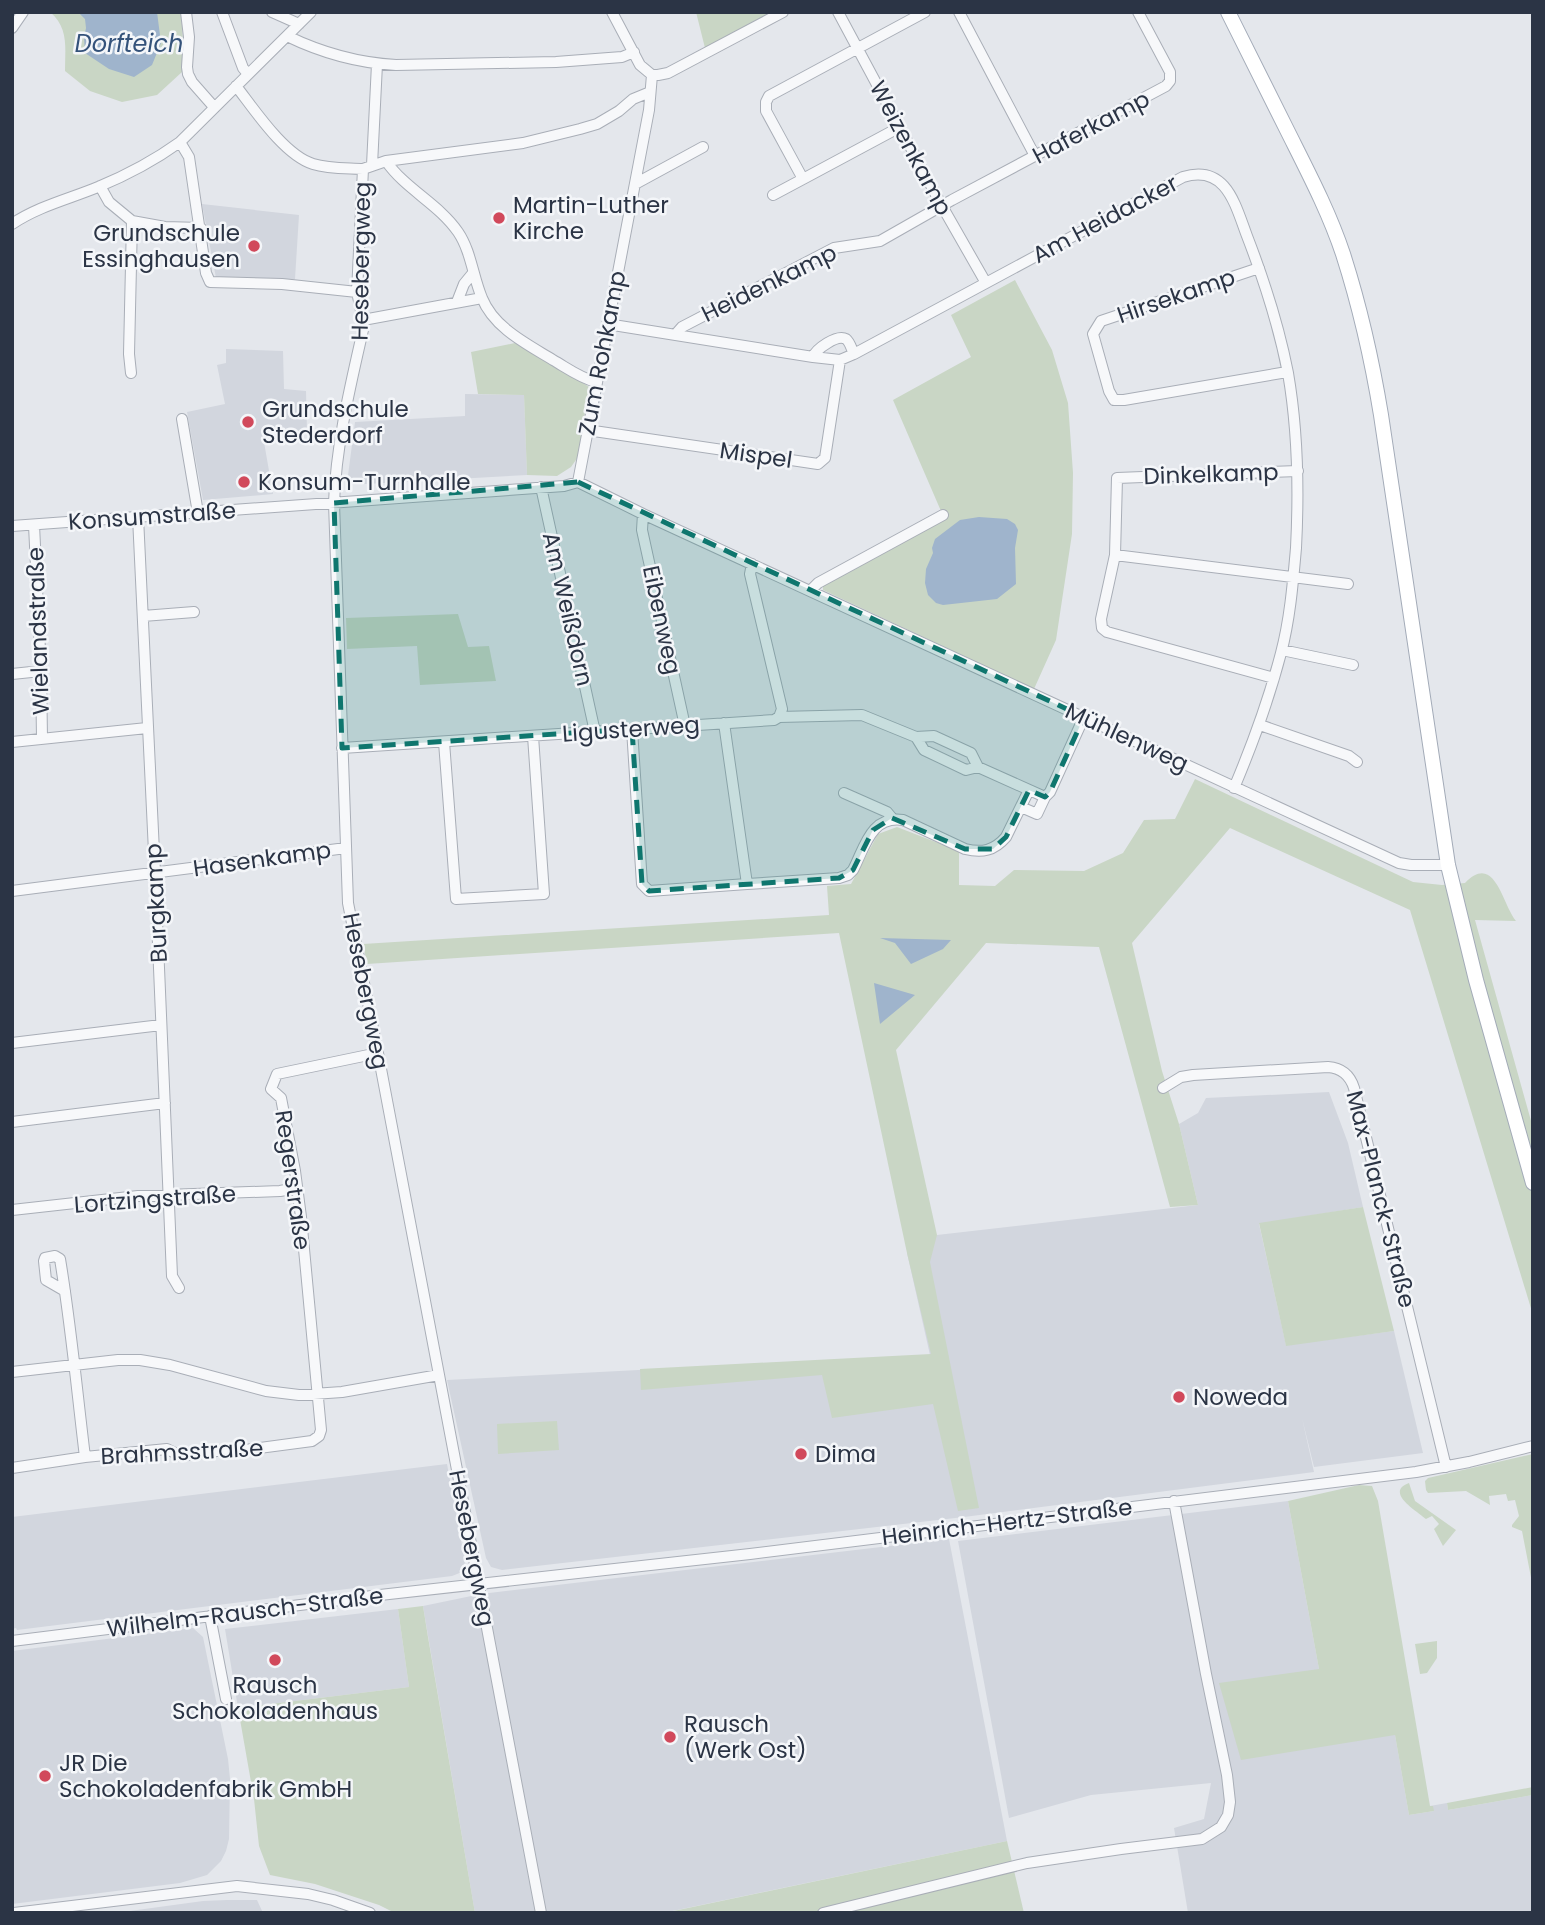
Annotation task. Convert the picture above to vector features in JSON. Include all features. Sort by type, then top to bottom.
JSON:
[{"type":"main road","points":[[1228,12],[1325,208],[1360,308],[1381,415],[1448,865],[1473,968],[1533,1183]]},
{"type":"street","points":[[12,29],[23,12]]},
{"type":"street","points":[[186,12],[190,37],[188,74],[214,107]]},
{"type":"street","points":[[222,12],[243,68],[248,74]]},
{"type":"street","points":[[272,12],[299,24]]},
{"type":"street","points":[[12,224],[44,207],[100,186],[163,155],[180,142],[311,12]]},
{"type":"street","points":[[612,12],[640,65],[653,75],[668,73],[783,12]]},
{"type":"street","name":"Weizenkamp","points":[[838,12],[986,283]]},
{"type":"street","points":[[803,179],[766,111],[769,96],[925,12]]},
{"type":"street","points":[[959,12],[1035,156]]},
{"type":"street","name":"Haferkamp","points":[[942,206],[1166,86],[1171,81],[1170,72],[1138,12]]},
{"type":"street","points":[[287,36],[308,46],[377,64],[556,62],[622,57],[634,52]]},
{"type":"street","name":"Hesebergweg","points":[[377,64],[357,292],[363,330],[339,448],[334,503],[350,919],[379,1052],[541,1913]]},
{"type":"street","name":"Zum Rohkamp","points":[[578,482],[649,110],[653,75]]},
{"type":"street","points":[[236,86],[278,138],[310,163],[324,167],[368,167],[386,161],[540,140],[597,124],[620,111],[633,99],[650,92]]},
{"type":"street","points":[[773,195],[900,127]]},
{"type":"street","points":[[180,142],[189,157],[206,273],[211,282],[282,284],[357,292]]},
{"type":"street","points":[[635,184],[703,147]]},
{"type":"street","points":[[386,161],[393,171],[458,232],[487,309],[512,334],[583,378],[596,382]]},
{"type":"street","name":"Am Heidacker","points":[[607,324],[840,360],[1184,177],[1195,173],[1214,177],[1228,191],[1259,268],[1275,319],[1287,372],[1298,471],[1294,576],[1282,650],[1260,725],[1234,788]]},
{"type":"street","points":[[100,186],[109,202],[132,221],[201,228]]},
{"type":"street","name":"Heidenkamp","points":[[675,335],[682,327],[834,248],[880,241],[942,206]]},
{"type":"street","points":[[131,373],[129,354],[132,221]]},
{"type":"street","name":"Hirsekamp","points":[[1259,268],[1101,321],[1093,334],[1114,400],[1287,372]]},
{"type":"street","points":[[457,302],[464,284],[473,273]]},
{"type":"street","points":[[363,320],[482,298]]},
{"type":"street","points":[[813,357],[817,349],[844,337],[854,354]]},
{"type":"street","name":"Mispel","points":[[587,430],[818,464],[825,458],[840,360]]},
{"type":"street","points":[[182,419],[198,513]]},
{"type":"street","name":"Dinkelkamp","points":[[1274,678],[1107,632],[1102,628],[1101,619],[1115,555],[1117,478],[1298,471]]},
{"type":"street","points":[[334,503],[564,486],[578,482]]},
{"type":"street","name":"Mühlenweg","points":[[578,482],[810,592],[1399,863],[1410,866],[1448,865]]},
{"type":"street","name":"Am Weißdorn","points":[[541,487],[595,732]]},
{"type":"street","name":"Konsumstraße","points":[[12,526],[334,503]]},
{"type":"street","name":"Eibenweg","points":[[643,514],[642,530],[685,726]]},
{"type":"street","points":[[810,592],[818,583],[943,515]]},
{"type":"street","name":"Burgkamp","points":[[138,517],[172,1276],[179,1287]]},
{"type":"street","name":"Wielandstraße","points":[[34,524],[42,738]]},
{"type":"street","points":[[1115,555],[1348,584]]},
{"type":"street","points":[[752,564],[750,573],[782,709],[779,718]]},
{"type":"street","points":[[143,616],[194,612]]},
{"type":"street","points":[[1282,650],[1353,665]]},
{"type":"street","points":[[12,674],[41,671]]},
{"type":"street","name":"Ligusterweg","points":[[342,748],[779,718],[862,715],[916,737],[934,736],[971,753],[978,767]]},
{"type":"street","points":[[1021,807],[1037,814],[1050,792],[1084,717]]},
{"type":"street","points":[[724,723],[747,884]]},
{"type":"street","points":[[1260,725],[1349,756],[1357,762]]},
{"type":"street","points":[[12,742],[147,728]]},
{"type":"street","points":[[632,729],[642,884],[649,891],[839,878],[853,870],[873,830],[883,821],[892,818],[903,820],[965,849],[981,852],[993,849],[1006,837],[1029,790]]},
{"type":"street","points":[[444,742],[456,899],[544,894],[533,736]]},
{"type":"street","name":"Ligusterweg","points":[[916,737],[924,750],[966,770],[978,767],[1045,797]]},
{"type":"street","points":[[844,793],[887,812],[892,818]]},
{"type":"street","name":"Hasenkamp","points":[[12,891],[346,848]]},
{"type":"street","points":[[12,1043],[161,1025]]},
{"type":"street","name":"Regerstraße","points":[[318,1395],[297,1188],[281,1098],[271,1089],[277,1074],[379,1052]]},
{"type":"street","name":"Max-Planck-Straße","points":[[1163,1088],[1181,1077],[1193,1075],[1328,1067],[1338,1069],[1350,1079],[1446,1467]]},
{"type":"street","points":[[12,1122],[165,1103]]},
{"type":"street","name":"Lortzingstraße","points":[[12,1210],[138,1196],[280,1191],[297,1188]]},
{"type":"street","name":"Brahmsstraße","points":[[65,1291],[85,1457]]},
{"type":"street","points":[[12,1372],[118,1360],[158,1362],[266,1391],[299,1395],[318,1395],[439,1375]]},
{"type":"street","name":"Brahmsstraße","points":[[12,1468],[167,1449],[181,1456],[312,1441],[319,1436],[321,1430],[318,1395]]},
{"type":"street","name":"Heinrich-Hertz-Straße","points":[[479,1584],[750,1554],[1416,1472],[1533,1446]]},
{"type":"street","points":[[823,1913],[1027,1863],[1202,1839],[1221,1827],[1228,1815],[1230,1802],[1227,1775],[1199,1642],[1174,1502]]},
{"type":"street","name":"Wilhelm-Rausch-Straße","points":[[12,1641],[479,1584]]},
{"type":"street","points":[[210,1616],[226,1699]]},
{"type":"street","points":[[14,1913],[237,1886],[308,1894],[370,1913]]},
{"type":"highlighted area","points":[[578,482],[1084,717],[1050,792],[1045,797],[1029,790],[1006,837],[993,849],[965,849],[892,818],[873,830],[853,870],[839,878],[649,891],[642,884],[632,729],[342,748],[334,503]]},
{"type":"shaded area","name":"Grundschule Essinghausen","points":[[202,204],[299,215],[295,279],[216,278]]},
{"type":"shaded area","name":"Grundschule Stederdorf","points":[[226,349],[283,351],[284,389],[306,391],[307,432],[264,442],[273,494],[203,500],[187,412],[225,404],[217,365],[226,363]]},
{"type":"shaded area","points":[[465,394],[524,395],[527,475],[348,485],[355,422],[465,416]]},
{"type":"shaded area","points":[[1329,1092],[1348,1143],[1363,1207],[1259,1224],[1286,1345],[1394,1331],[1423,1453],[1314,1467],[1302,1418],[1314,1472],[964,1517],[502,1570],[491,1567],[486,1558],[447,1380],[930,1355],[907,1253],[937,1235],[1198,1205],[1179,1124],[1198,1113],[1206,1098]]},
{"type":"shaded area","points":[[447,1464],[465,1562],[462,1572],[452,1576],[12,1629],[12,1517]]},
{"type":"shaded area","points":[[1288,1501],[1319,1669],[1395,1735],[1409,1815],[1434,1811],[1430,1806],[1447,1803],[1448,1810],[1533,1795],[1533,1913],[1188,1913],[1174,1828],[1204,1819],[1211,1783],[1091,1795],[1009,1818],[958,1541]]},
{"type":"shaded area","points":[[949,1539],[1007,1841],[663,1913],[475,1913],[423,1606],[481,1594]]},
{"type":"shaded area","points":[[398,1609],[409,1687],[238,1708],[225,1629]]},
{"type":"shaded area","points":[[193,1628],[203,1637],[228,1759],[229,1839],[221,1861],[207,1875],[180,1883],[12,1904],[12,1651]]},
{"type":"shaded area","points":[[257,1900],[263,1913],[115,1913],[203,1901]]},
{"type":"green space","points":[[50,12],[181,12],[182,72],[157,95],[122,102],[90,91],[65,71],[63,32]]},
{"type":"green space","points":[[696,12],[766,12],[767,17],[705,48]]},
{"type":"green space","points":[[1015,280],[1052,350],[1068,403],[1073,473],[1072,534],[1056,640],[1034,689],[823,590],[823,586],[944,518],[893,400],[971,357],[951,315]]},
{"type":"green space","points":[[515,343],[589,387],[578,457],[571,467],[557,476],[527,475],[524,395],[478,394],[471,352]]},
{"type":"green space","points":[[458,614],[468,647],[489,646],[496,681],[420,685],[417,646],[347,649],[346,618]]},
{"type":"green space","points":[[1195,779],[1413,882],[1442,885],[1465,883],[1475,875],[1484,873],[1497,884],[1516,921],[1475,920],[1533,1128],[1533,1315],[1410,910],[1230,828],[1132,943],[1162,1071],[1179,1124],[1198,1205],[1170,1207],[1099,947],[986,943],[896,1050],[937,1235],[930,1262],[979,1508],[958,1511],[933,1404],[832,1418],[822,1375],[641,1390],[640,1369],[931,1354],[839,933],[367,964],[363,944],[829,915],[827,886],[851,884],[878,834],[897,827],[959,851],[959,885],[995,886],[1014,870],[1084,871],[1123,853],[1144,820],[1175,819]]},
{"type":"green space","points":[[1363,1207],[1394,1331],[1286,1346],[1259,1223]]},
{"type":"green space","points":[[557,1421],[559,1450],[498,1454],[497,1424]]},
{"type":"green space","points":[[1533,1454],[1533,1588],[1522,1531],[1512,1527],[1519,1516],[1515,1500],[1508,1501],[1506,1494],[1489,1496],[1490,1505],[1466,1491],[1428,1493],[1425,1481],[1428,1478]]},
{"type":"green space","points":[[1409,1483],[1415,1501],[1456,1530],[1443,1546],[1434,1529],[1439,1524],[1432,1516],[1426,1519],[1401,1496],[1402,1487]]},
{"type":"green space","points":[[1359,1485],[1372,1486],[1378,1501],[1430,1806],[1433,1806],[1434,1811],[1409,1815],[1395,1735],[1241,1760],[1219,1683],[1319,1669],[1288,1501]]},
{"type":"green space","points":[[423,1606],[475,1913],[395,1913],[315,1884],[270,1875],[259,1846],[254,1799],[238,1708],[409,1687],[398,1609]]},
{"type":"green space","points":[[1437,1641],[1437,1658],[1427,1673],[1420,1674],[1415,1644]]},
{"type":"green space","points":[[1533,1787],[1533,1795],[1448,1810],[1447,1803]]},
{"type":"green space","points":[[1007,1841],[1024,1913],[664,1913]]},
{"type":"water","name":"Dorfteich","points":[[78,12],[157,12],[161,43],[152,65],[134,77],[109,69],[85,53],[85,19]]},
{"type":"water","points":[[979,517],[1007,519],[1015,524],[1018,530],[1015,548],[1016,584],[997,599],[943,605],[936,603],[928,595],[925,583],[926,569],[933,553],[935,539],[960,520]]},
{"type":"water","points":[[880,938],[951,940],[943,949],[911,964],[895,943]]},
{"type":"water","points":[[874,983],[915,995],[880,1024]]},
{"type":"place","name":"Martin-Luther Kirche","points":[[499,218]]},
{"type":"place","name":"Grundschule Essinghausen","points":[[254,246]]},
{"type":"place","name":"Grundschule Stederdorf","points":[[248,422]]},
{"type":"place","name":"Konsum-Turnhalle","points":[[244,482]]},
{"type":"place","name":"Noweda","points":[[1179,1397]]},
{"type":"place","name":"Dima","points":[[801,1454]]},
{"type":"place","name":"Rausch Schokoladenhaus","points":[[275,1660]]},
{"type":"place","name":"Rausch (Werk Ost)","points":[[670,1737]]},
{"type":"place","name":"JR Die Schokoladenfabrik GmbH","points":[[45,1776]]}]
